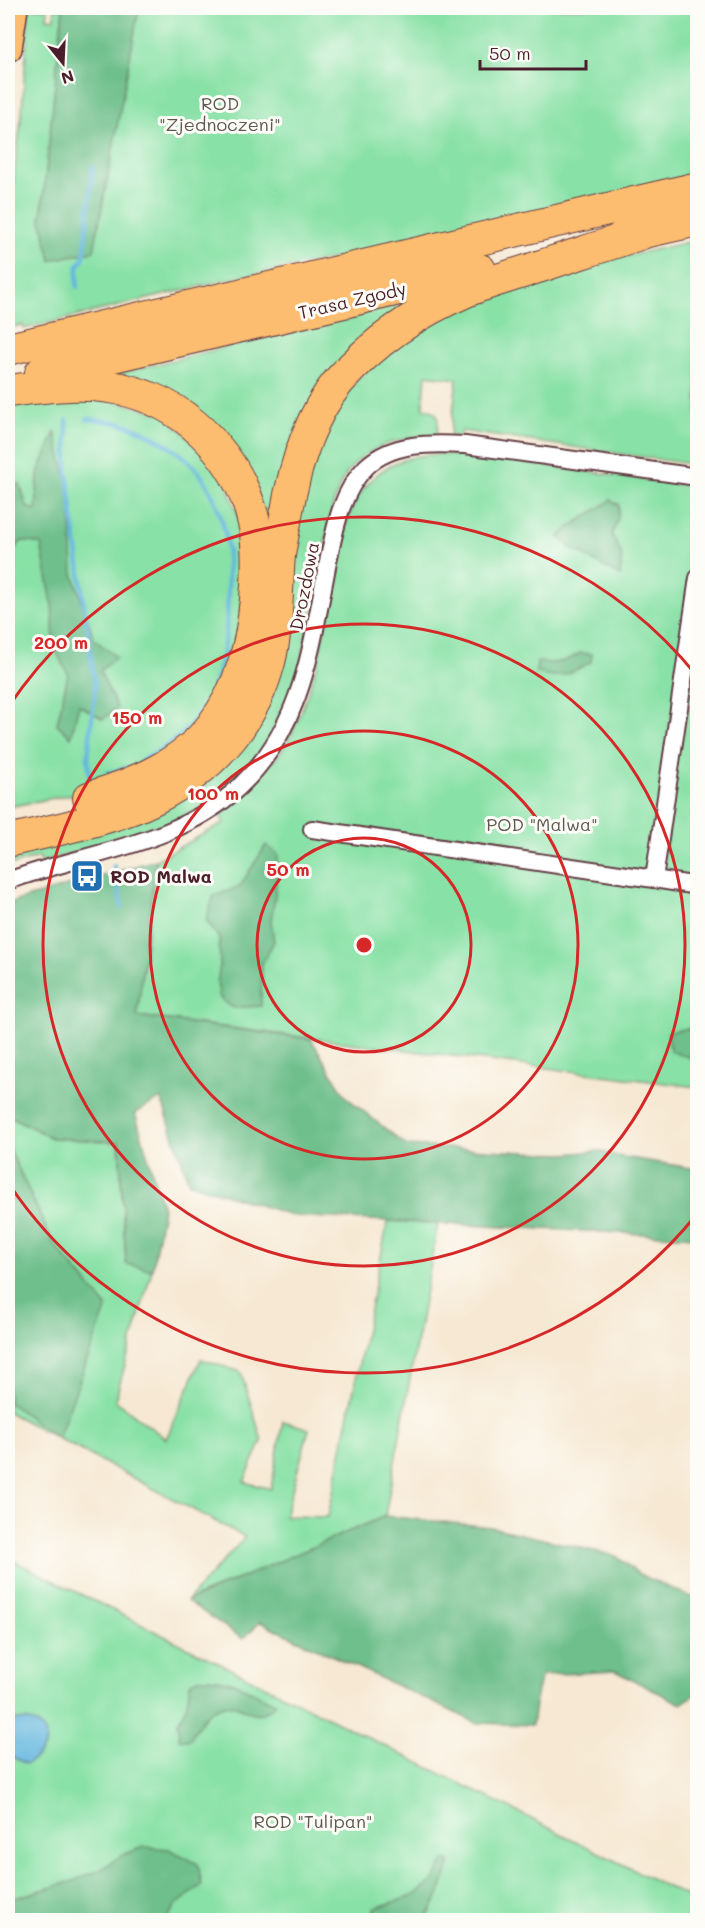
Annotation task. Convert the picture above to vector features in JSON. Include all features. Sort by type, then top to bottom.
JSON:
[{"type":"highway","name":"Trasa Zgody","points":[[14,348],[698,188]]},
{"type":"highway","name":"Trasa Zgody","points":[[12,385],[698,220]]},
{"type":"highway","points":[[8,841],[101,817],[152,800],[195,772],[215,755],[238,730],[256,702],[270,660],[276,615],[280,552],[290,493],[301,451],[319,413],[338,383],[360,359],[382,339],[405,323],[467,291],[642,233]]},
{"type":"highway","points":[[8,818],[85,800],[127,786],[159,771],[188,750],[211,727],[231,698],[249,649],[254,629],[258,560],[255,529],[243,489],[220,450],[196,426],[164,404],[129,390],[92,385],[12,385]]},
{"type":"main road","points":[[8,48],[14,8]]},
{"type":"street","name":"Drozdowa","points":[[8,881],[141,842],[172,830],[221,802],[258,767],[287,724],[303,682],[341,508],[358,477],[367,466],[381,457],[395,450],[412,446],[465,445],[698,477]]},
{"type":"street","points":[[654,879],[698,578]]},
{"type":"street","points":[[312,829],[698,886]]},
{"type":"green space","name":"ROD \"Zjednoczeni\"","points":[[29,8],[48,8],[47,18],[54,19],[55,8],[63,8],[41,220],[52,260],[117,8],[697,8],[697,174],[374,251],[234,278],[23,329],[23,325],[8,328],[8,226],[22,111]]},
{"type":"green space","points":[[63,8],[139,8],[94,251],[51,260],[41,220]]},
{"type":"green space","points":[[697,240],[697,465],[461,431],[460,437],[450,436],[457,379],[426,375],[423,408],[433,411],[438,417],[437,435],[396,441],[370,452],[359,460],[341,483],[333,505],[301,663],[285,708],[268,742],[250,766],[221,793],[191,814],[153,831],[41,862],[39,857],[8,866],[8,848],[175,796],[336,400],[418,323],[566,270]]},
{"type":"green space","points":[[434,296],[327,382],[258,665],[142,796],[85,807],[137,789],[251,662],[235,458],[104,377]]},
{"type":"green space","points":[[90,395],[164,414],[221,469],[248,543],[235,673],[188,742],[74,794],[8,807],[8,405]]},
{"type":"green space","points":[[55,432],[70,494],[73,573],[94,639],[116,657],[100,671],[117,708],[103,719],[79,705],[71,737],[57,724],[68,674],[54,647],[52,603],[41,544],[22,541],[8,555],[8,514],[15,503],[12,487],[20,484],[27,507],[36,510],[38,473]]},
{"type":"green space","name":"POD \"Malwa\"","points":[[457,453],[697,487],[697,1087],[137,1016],[156,860],[224,823],[220,815],[257,780],[280,754],[288,740],[302,708],[318,660],[335,564],[353,506],[369,483],[390,466],[419,456],[457,455]]},
{"type":"green space","points":[[611,500],[619,505],[618,518],[612,535],[622,555],[620,576],[568,546],[559,537]]},
{"type":"green space","points":[[580,653],[592,654],[591,662],[558,676],[536,672],[537,662],[560,662]]},
{"type":"green space","points":[[266,845],[278,854],[271,921],[274,941],[262,964],[261,1006],[233,1008],[220,998],[217,983],[220,965],[219,938],[206,920],[214,896],[240,886]]},
{"type":"green space","points":[[156,860],[137,1016],[311,1039],[346,1097],[407,1146],[564,1154],[599,1151],[697,1169],[697,1237],[294,1216],[189,1183],[161,1098],[135,1113],[163,1209],[152,1270],[126,1264],[119,1142],[52,1138],[8,1115],[8,906],[16,901]]},
{"type":"green space","points":[[697,1027],[697,1060],[670,1051],[668,1032]]},
{"type":"green space","points":[[8,1115],[52,1138],[119,1142],[126,1263],[152,1270],[115,1400],[166,1439],[201,1359],[241,1372],[262,1441],[244,1482],[271,1489],[283,1421],[309,1429],[285,1516],[328,1517],[388,1221],[438,1224],[385,1516],[187,1601],[245,1537],[8,1412],[8,1332],[107,1307],[53,1243],[8,1146]]},
{"type":"green space","points":[[8,1146],[53,1243],[107,1307],[58,1438],[8,1402]]},
{"type":"green space","points":[[385,1516],[491,1527],[616,1556],[639,1574],[693,1598],[697,1596],[697,1693],[681,1704],[615,1671],[542,1675],[537,1690],[532,1725],[477,1723],[260,1622],[243,1639],[187,1601]]},
{"type":"green space","name":"ROD \"Tulipan\"","points":[[10,1559],[698,1902],[697,1920],[8,1920],[8,1565]]},
{"type":"green space","points":[[200,1678],[231,1682],[276,1703],[262,1713],[250,1712],[232,1705],[219,1707],[208,1713],[190,1740],[179,1739],[178,1723],[187,1704],[190,1683]]},
{"type":"green space","points":[[144,1847],[169,1849],[198,1864],[202,1885],[175,1906],[167,1920],[8,1920],[8,1905],[11,1899],[73,1881],[100,1870],[122,1855]]},
{"type":"green space","points":[[444,1861],[450,1861],[448,1871],[441,1891],[426,1920],[372,1920],[370,1917],[375,1908],[413,1896],[432,1882]]},
{"type":"water","points":[[30,1721],[38,1725],[46,1735],[46,1742],[39,1754],[26,1764],[8,1755],[8,1722]]},
{"type":"waterway","points":[[77,287],[78,266],[84,257],[93,167]]},
{"type":"waterway","points":[[87,419],[119,423],[139,430],[171,447],[189,462],[202,476],[212,494],[227,544],[227,625],[222,658],[212,690],[193,722],[169,744],[141,761]]},
{"type":"waterway","points":[[67,420],[67,472],[95,688],[88,757],[90,782]]},
{"type":"waterway","points":[[108,773],[128,768]]},
{"type":"waterway","points":[[114,866],[122,908]]},
{"type":"place","name":"ROD Malwa","points":[[87,876]]}]
